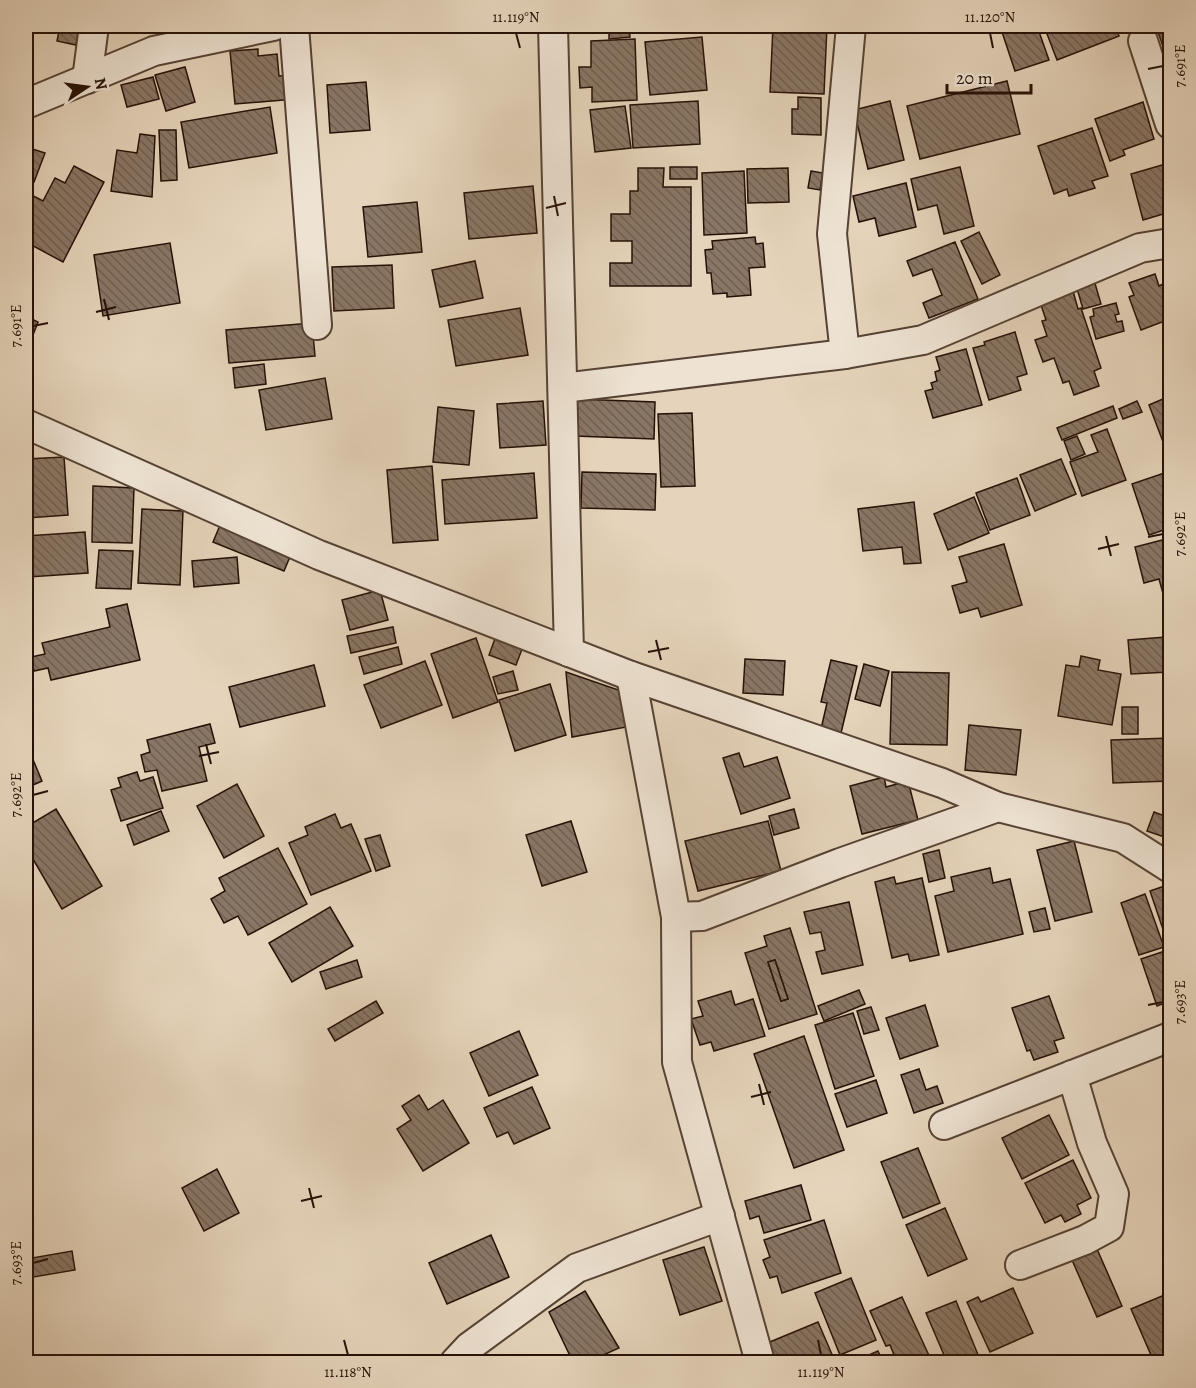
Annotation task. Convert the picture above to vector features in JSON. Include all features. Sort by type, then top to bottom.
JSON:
[{"type":"street","points":[[87,78],[94,26]]},
{"type":"street","points":[[26,104],[154,51],[273,26]]},
{"type":"street","points":[[294,26],[317,325]]},
{"type":"street","points":[[553,26],[569,652]]},
{"type":"street","points":[[845,354],[832,234],[851,26]]},
{"type":"street","points":[[1143,41],[1170,124]]},
{"type":"street","points":[[563,388],[845,354],[923,340],[1140,248],[1170,243]]},
{"type":"street","points":[[26,424],[319,555],[631,676],[942,783],[998,807],[1123,838],[1170,868]]},
{"type":"street","points":[[631,676],[676,916],[677,1062],[760,1362]]},
{"type":"street","points":[[676,916],[702,916],[840,863],[998,807]]},
{"type":"street","points":[[944,1125],[1170,1037]]},
{"type":"street","points":[[1020,1265],[1085,1240],[1109,1227],[1114,1194],[1092,1143],[1072,1075]]},
{"type":"street","points":[[455,1362],[469,1347],[577,1268],[720,1216]]},
{"type":"building","points":[[60,26],[79,26],[76,45],[57,41]]},
{"type":"building","points":[[629,26],[630,37],[609,39],[609,27]]},
{"type":"building","points":[[773,26],[827,26],[824,94],[770,92]]},
{"type":"building","points":[[1000,26],[1037,26],[1049,60],[1015,71]]},
{"type":"building","points":[[1044,26],[1115,26],[1119,36],[1057,60]]},
{"type":"building","points":[[1156,26],[1170,26],[1170,60],[1168,61]]},
{"type":"building","points":[[702,37],[707,90],[650,95],[645,42]]},
{"type":"building","points":[[635,39],[637,100],[592,102],[592,87],[580,88],[579,67],[591,67],[591,41]]},
{"type":"building","points":[[258,49],[258,56],[277,54],[279,76],[293,75],[295,99],[235,104],[230,51]]},
{"type":"building","points":[[185,67],[195,102],[166,111],[155,75]]},
{"type":"building","points":[[153,77],[159,99],[127,107],[121,85]]},
{"type":"building","points":[[1007,81],[1020,134],[920,159],[907,106]]},
{"type":"building","points":[[366,82],[370,130],[330,133],[327,85]]},
{"type":"building","points":[[798,97],[821,98],[821,135],[792,134],[792,109],[798,109]]},
{"type":"building","points":[[698,101],[700,144],[633,148],[630,105]]},
{"type":"building","points":[[890,101],[904,160],[868,169],[854,110]]},
{"type":"building","points":[[1143,102],[1154,139],[1123,150],[1125,155],[1110,161],[1095,119]]},
{"type":"building","points":[[625,106],[631,148],[595,152],[590,110]]},
{"type":"building","points":[[270,107],[277,153],[189,168],[181,122]]},
{"type":"building","points":[[1092,128],[1108,176],[1092,181],[1095,188],[1069,196],[1067,189],[1054,194],[1038,146]]},
{"type":"building","points":[[159,130],[176,130],[177,180],[161,181]]},
{"type":"building","points":[[140,134],[155,136],[152,197],[111,191],[117,150],[137,153]]},
{"type":"building","points":[[26,147],[45,153],[34,182],[26,178]]},
{"type":"building","points":[[1169,163],[1170,212],[1143,220],[1131,174]]},
{"type":"building","points":[[74,166],[104,182],[63,262],[26,242],[26,192],[43,201],[55,178],[65,183]]},
{"type":"building","points":[[670,167],[697,167],[697,179],[670,179]]},
{"type":"building","points":[[960,167],[974,226],[944,234],[937,205],[918,210],[911,179]]},
{"type":"building","points":[[638,168],[664,168],[663,187],[691,187],[691,286],[610,286],[610,263],[632,263],[632,241],[611,241],[611,214],[630,214],[630,191],[638,191]]},
{"type":"building","points":[[788,168],[789,202],[748,203],[747,169]]},
{"type":"building","points":[[744,171],[747,233],[704,235],[702,173]]},
{"type":"building","points":[[811,171],[823,173],[820,190],[808,188]]},
{"type":"building","points":[[906,183],[916,227],[879,236],[875,218],[859,222],[853,196]]},
{"type":"building","points":[[533,186],[537,233],[469,239],[464,193]]},
{"type":"building","points":[[417,202],[422,252],[368,257],[363,207]]},
{"type":"building","points":[[979,232],[1000,275],[982,284],[961,241]]},
{"type":"building","points":[[755,237],[756,244],[763,243],[765,267],[749,268],[751,295],[727,297],[727,293],[713,294],[711,273],[707,273],[705,250],[713,249],[712,241]]},
{"type":"building","points":[[955,242],[978,299],[929,318],[923,303],[942,295],[932,269],[913,276],[907,261]]},
{"type":"building","points":[[170,243],[180,303],[103,316],[94,255]]},
{"type":"building","points":[[475,261],[483,298],[440,307],[432,270]]},
{"type":"building","points":[[392,265],[394,308],[334,311],[332,267]]},
{"type":"building","points":[[1155,274],[1159,286],[1170,281],[1170,319],[1141,330],[1129,297],[1134,295],[1129,283]]},
{"type":"building","points":[[1094,280],[1101,304],[1083,309],[1076,285]]},
{"type":"building","points":[[1073,291],[1101,368],[1094,371],[1099,386],[1074,395],[1069,381],[1063,383],[1054,358],[1043,362],[1035,340],[1047,336],[1042,321],[1046,320],[1040,302]]},
{"type":"building","points":[[1116,303],[1119,314],[1115,315],[1117,322],[1122,321],[1124,331],[1096,339],[1090,317],[1094,316],[1093,309]]},
{"type":"building","points":[[520,308],[528,355],[456,366],[448,320]]},
{"type":"building","points":[[26,316],[38,322],[29,345],[26,344]]},
{"type":"building","points":[[312,323],[315,356],[229,363],[226,330]]},
{"type":"building","points":[[1015,332],[1027,374],[1017,377],[1021,390],[989,400],[973,348]]},
{"type":"building","points":[[966,349],[982,405],[933,418],[925,391],[933,389],[931,383],[937,381],[935,372],[940,370],[936,357]]},
{"type":"building","points":[[264,364],[266,384],[235,388],[233,368]]},
{"type":"building","points":[[325,378],[332,419],[266,430],[259,390]]},
{"type":"building","points":[[1170,396],[1170,445],[1165,447],[1149,405]]},
{"type":"building","points":[[576,399],[655,402],[654,439],[575,436]]},
{"type":"building","points":[[543,401],[546,445],[500,448],[497,404]]},
{"type":"building","points":[[1137,401],[1142,412],[1123,419],[1119,409]]},
{"type":"building","points":[[1113,406],[1117,418],[1062,440],[1057,428]]},
{"type":"building","points":[[438,407],[474,411],[469,465],[433,462]]},
{"type":"building","points":[[692,413],[695,486],[661,487],[658,414]]},
{"type":"building","points":[[1107,429],[1126,480],[1082,496],[1070,462],[1098,452],[1091,435]]},
{"type":"building","points":[[1077,436],[1085,454],[1071,460],[1064,441]]},
{"type":"building","points":[[64,457],[68,515],[27,518],[26,459]]},
{"type":"building","points":[[1061,459],[1076,494],[1035,511],[1020,475]]},
{"type":"building","points":[[432,466],[438,540],[393,543],[387,470]]},
{"type":"building","points":[[1170,471],[1170,528],[1149,535],[1132,484]]},
{"type":"building","points":[[582,472],[656,474],[655,510],[581,508]]},
{"type":"building","points":[[534,473],[537,518],[445,524],[442,480]]},
{"type":"building","points":[[1017,478],[1030,515],[990,530],[976,493]]},
{"type":"building","points":[[93,486],[134,488],[132,543],[92,542]]},
{"type":"building","points":[[974,497],[989,533],[948,550],[934,514]]},
{"type":"building","points":[[914,502],[921,563],[904,564],[902,547],[863,551],[858,509]]},
{"type":"building","points":[[142,509],[183,511],[180,585],[138,583]]},
{"type":"building","points":[[221,523],[292,552],[284,571],[213,542]]},
{"type":"building","points":[[85,532],[88,573],[28,577],[26,536]]},
{"type":"building","points":[[1170,538],[1170,595],[1164,597],[1159,579],[1144,583],[1135,547]]},
{"type":"building","points":[[1004,544],[1022,605],[981,617],[978,608],[960,613],[952,586],[967,582],[959,557]]},
{"type":"building","points":[[99,550],[133,551],[131,589],[96,588]]},
{"type":"building","points":[[237,557],[239,583],[194,587],[192,561]]},
{"type":"building","points":[[380,590],[388,620],[350,630],[342,600]]},
{"type":"building","points":[[127,604],[140,660],[51,680],[48,668],[34,671],[31,657],[45,654],[42,643],[110,627],[106,609]]},
{"type":"building","points":[[393,627],[396,643],[351,653],[347,636]]},
{"type":"building","points":[[497,633],[524,644],[516,665],[489,655]]},
{"type":"building","points":[[1166,637],[1169,672],[1131,674],[1128,640]]},
{"type":"building","points":[[476,638],[498,702],[453,718],[431,654]]},
{"type":"building","points":[[398,647],[402,664],[364,674],[359,657]]},
{"type":"building","points":[[1081,656],[1100,660],[1098,670],[1121,674],[1112,725],[1058,716],[1066,665],[1079,667]]},
{"type":"building","points":[[745,659],[785,661],[783,695],[743,693]]},
{"type":"building","points":[[831,660],[857,666],[841,733],[821,729],[827,703],[821,702]]},
{"type":"building","points":[[425,661],[442,705],[381,728],[364,685]]},
{"type":"building","points":[[864,664],[889,671],[880,706],[855,699]]},
{"type":"building","points":[[314,665],[325,706],[240,727],[229,687]]},
{"type":"building","points":[[513,671],[518,690],[498,694],[493,677]]},
{"type":"building","points":[[566,672],[630,694],[632,726],[572,737]]},
{"type":"building","points":[[892,672],[949,673],[947,745],[890,744]]},
{"type":"building","points":[[550,684],[566,735],[515,751],[499,700]]},
{"type":"building","points":[[1122,707],[1138,707],[1138,734],[1122,734]]},
{"type":"building","points":[[210,724],[215,743],[199,747],[207,781],[162,791],[157,770],[145,772],[141,755],[150,752],[147,740]]},
{"type":"building","points":[[969,725],[1021,730],[1016,775],[965,770]]},
{"type":"building","points":[[1170,738],[1170,781],[1113,783],[1111,740]]},
{"type":"building","points":[[26,743],[42,781],[26,788]]},
{"type":"building","points":[[739,753],[744,767],[777,757],[790,798],[741,814],[723,758]]},
{"type":"building","points":[[137,772],[140,781],[153,777],[163,808],[121,821],[111,790],[121,787],[118,778]]},
{"type":"building","points":[[884,777],[886,787],[908,781],[918,820],[862,834],[850,786]]},
{"type":"building","points":[[237,784],[264,836],[224,858],[197,806]]},
{"type":"building","points":[[56,809],[102,886],[62,909],[26,847],[26,827]]},
{"type":"building","points":[[794,809],[799,828],[774,835],[769,816]]},
{"type":"building","points":[[161,811],[169,831],[134,845],[127,825]]},
{"type":"building","points":[[1154,812],[1170,818],[1170,839],[1147,831]]},
{"type":"building","points":[[335,814],[341,828],[351,824],[371,871],[311,895],[289,843],[308,835],[305,827]]},
{"type":"building","points":[[571,821],[587,872],[542,886],[526,835]]},
{"type":"building","points":[[768,821],[781,871],[698,891],[685,841]]},
{"type":"building","points":[[380,835],[390,866],[376,871],[365,839]]},
{"type":"building","points":[[1074,841],[1092,912],[1055,921],[1037,850]]},
{"type":"building","points":[[278,848],[307,904],[248,935],[238,916],[224,923],[211,899],[225,891],[219,878]]},
{"type":"building","points":[[939,850],[945,878],[929,882],[923,854]]},
{"type":"building","points":[[990,868],[993,883],[1010,879],[1023,934],[948,952],[935,896],[954,891],[951,877]]},
{"type":"building","points":[[894,877],[896,884],[922,878],[939,955],[910,961],[908,954],[892,958],[875,882]]},
{"type":"building","points":[[1170,884],[1170,950],[1150,891]]},
{"type":"building","points":[[1145,894],[1164,947],[1139,955],[1121,903]]},
{"type":"building","points":[[849,902],[863,965],[822,974],[816,952],[825,950],[821,932],[810,934],[804,912]]},
{"type":"building","points":[[330,907],[353,946],[292,982],[269,943]]},
{"type":"building","points":[[1045,908],[1050,929],[1034,932],[1029,912]]},
{"type":"building","points":[[790,928],[817,1014],[769,1029],[745,953],[767,946],[764,936]],"holes":[[[775,960],[788,999],[781,1001],[768,962]]]},
{"type":"building","points":[[1165,951],[1170,966],[1170,1001],[1157,1006],[1141,959]]},
{"type":"building","points":[[357,960],[362,977],[326,989],[320,972]]},
{"type":"building","points":[[775,960],[788,999],[781,1001],[768,962]]},
{"type":"building","points":[[859,990],[865,1004],[824,1021],[818,1006]]},
{"type":"building","points":[[731,991],[735,1005],[753,999],[765,1036],[714,1051],[711,1042],[700,1045],[691,1019],[703,1016],[698,1001]]},
{"type":"building","points":[[1049,996],[1064,1038],[1054,1041],[1058,1052],[1034,1060],[1030,1050],[1027,1051],[1012,1008]]},
{"type":"building","points":[[376,1001],[383,1013],[335,1041],[328,1029]]},
{"type":"building","points":[[925,1005],[938,1046],[900,1059],[886,1018]]},
{"type":"building","points":[[871,1007],[879,1030],[864,1034],[857,1011]]},
{"type":"building","points":[[853,1013],[874,1076],[835,1089],[815,1025]]},
{"type":"building","points":[[519,1031],[538,1075],[489,1096],[470,1053]]},
{"type":"building","points":[[804,1036],[844,1150],[794,1168],[754,1054]]},
{"type":"building","points":[[919,1069],[926,1090],[937,1086],[943,1103],[914,1113],[901,1075]]},
{"type":"building","points":[[876,1080],[887,1113],[847,1127],[835,1094]]},
{"type":"building","points":[[532,1087],[550,1128],[514,1144],[508,1132],[497,1137],[484,1108]]},
{"type":"building","points":[[419,1095],[428,1110],[443,1100],[469,1143],[423,1171],[397,1129],[411,1120],[402,1106]]},
{"type":"building","points":[[1049,1115],[1069,1155],[1022,1179],[1002,1138]]},
{"type":"building","points":[[918,1148],[940,1203],[903,1218],[881,1162]]},
{"type":"building","points":[[1073,1160],[1091,1198],[1077,1205],[1081,1214],[1065,1222],[1061,1215],[1045,1223],[1025,1183]]},
{"type":"building","points":[[26,1166],[32,1196],[26,1197]]},
{"type":"building","points":[[217,1169],[239,1213],[204,1231],[182,1188]]},
{"type":"building","points":[[801,1185],[811,1220],[764,1233],[759,1216],[750,1219],[745,1201]]},
{"type":"building","points":[[945,1208],[967,1259],[928,1276],[906,1225]]},
{"type":"building","points":[[824,1220],[841,1273],[782,1293],[777,1276],[770,1278],[763,1260],[770,1257],[764,1240]]},
{"type":"building","points":[[491,1235],[509,1277],[447,1304],[429,1263]]},
{"type":"building","points":[[704,1247],[722,1301],[680,1315],[663,1260]]},
{"type":"building","points":[[1097,1249],[1122,1306],[1097,1317],[1072,1260]]},
{"type":"building","points":[[72,1251],[75,1270],[28,1278],[26,1259]]},
{"type":"building","points":[[851,1278],[876,1340],[840,1355],[815,1293]]},
{"type":"building","points":[[1013,1288],[1033,1333],[990,1352],[967,1302],[978,1297],[981,1302]]},
{"type":"building","points":[[585,1291],[619,1348],[588,1362],[573,1362],[549,1312]]},
{"type":"building","points":[[1169,1293],[1170,1356],[1154,1362],[1131,1309]]},
{"type":"building","points":[[902,1297],[932,1362],[893,1362],[891,1357],[894,1355],[890,1345],[886,1346],[870,1311]]},
{"type":"building","points":[[956,1301],[981,1362],[947,1362],[926,1313]]},
{"type":"building","points":[[818,1322],[834,1359],[826,1362],[773,1362],[765,1344]]},
{"type":"building","points":[[878,1351],[883,1362],[853,1362]]}]
